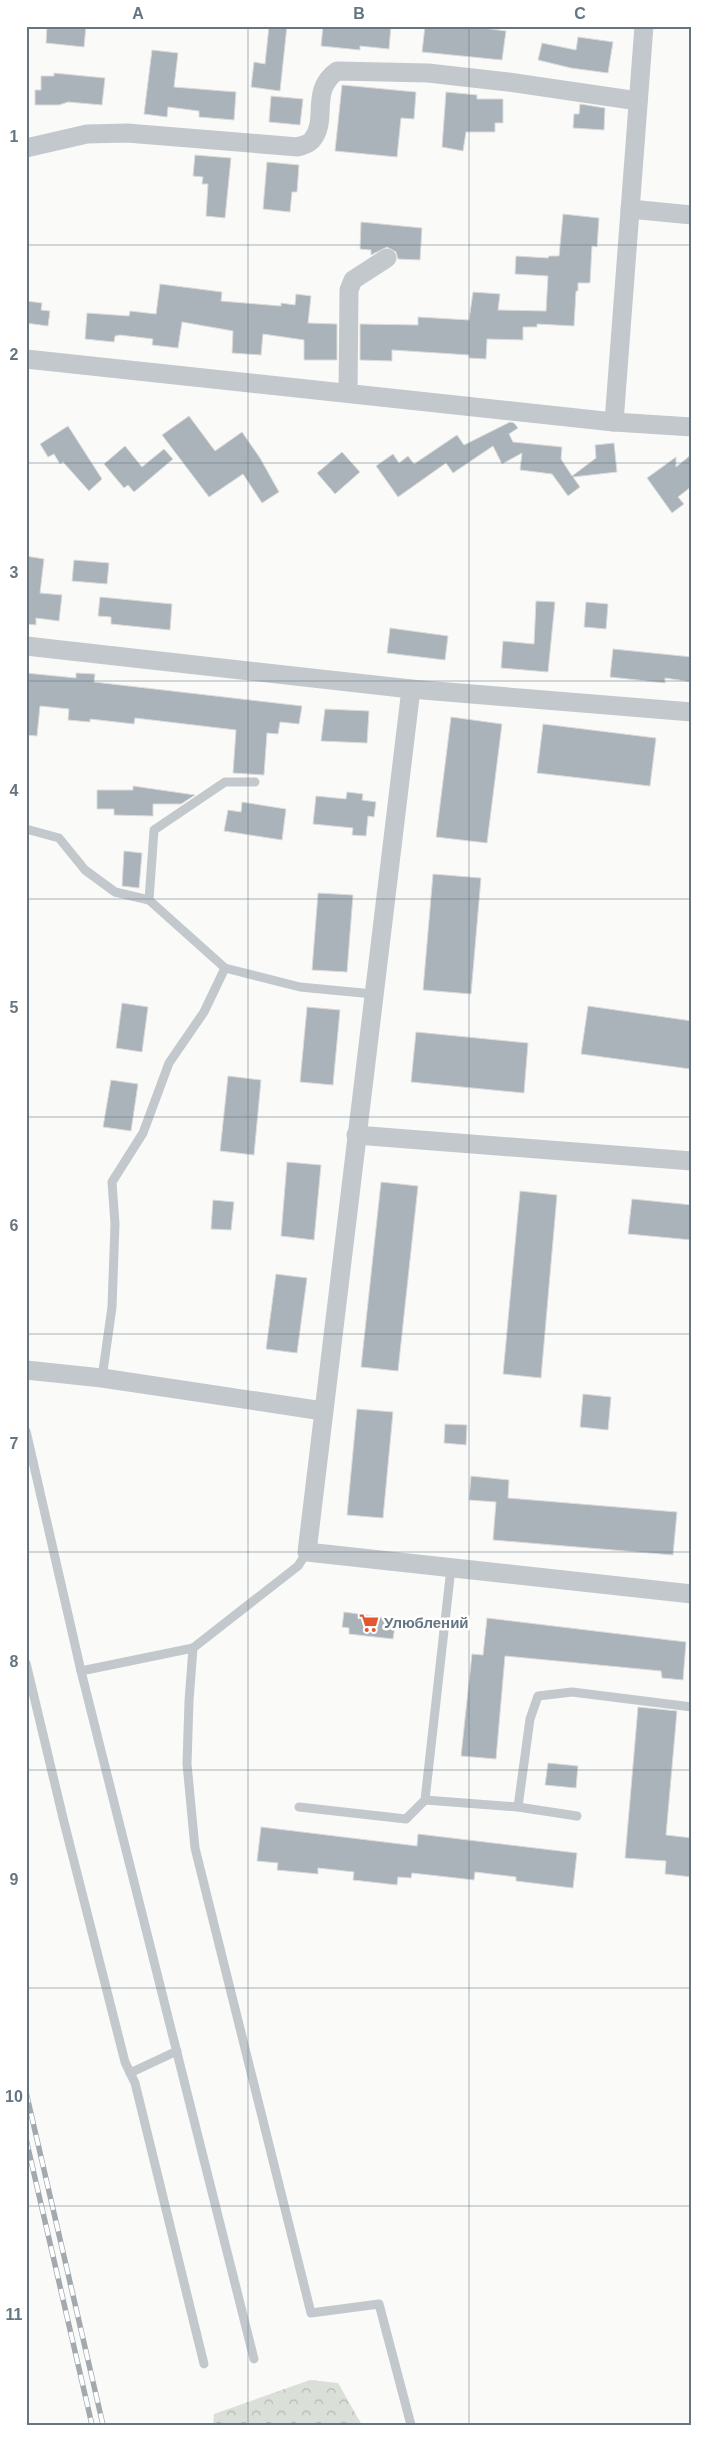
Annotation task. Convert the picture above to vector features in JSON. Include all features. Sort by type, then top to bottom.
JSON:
[{"type":"street","points":[[614,422],[644,26]]},
{"type":"street","points":[[26,148],[87,134],[127,133],[298,147],[311,142],[316,134],[322,90],[326,79],[337,71],[436,74],[638,101]]},
{"type":"street","points":[[630,209],[692,214]]},
{"type":"street","points":[[348,393],[350,290],[353,280],[388,258]]},
{"type":"street","points":[[26,359],[614,422],[692,427]]},
{"type":"street","points":[[26,646],[411,689],[692,712]]},
{"type":"street","points":[[411,689],[307,1552],[692,1594]]},
{"type":"street","points":[[356,1135],[692,1161]]},
{"type":"street","points":[[26,1370],[102,1378],[323,1411]]},
{"type":"lane","points":[[149,900],[154,830],[225,782],[255,782]]},
{"type":"lane","points":[[26,829],[59,838],[85,870],[114,892],[149,900],[225,968],[300,987],[373,994]]},
{"type":"lane","points":[[102,1378],[112,1308],[115,1224],[112,1182],[143,1133],[169,1062],[204,1012],[225,968]]},
{"type":"lane","points":[[26,1431],[81,1671],[254,2359]]},
{"type":"lane","points":[[81,1671],[194,1648],[298,1566],[307,1552]]},
{"type":"lane","points":[[299,1808],[406,1819],[425,1800],[451,1568]]},
{"type":"lane","points":[[194,1648],[189,1701],[187,1764],[195,1848],[311,2313],[380,2304],[411,2425]]},
{"type":"lane","points":[[26,1663],[124,2062],[140,2101],[204,2364]]},
{"type":"lane","points":[[518,1807],[530,1719],[538,1696],[572,1692],[692,1707]]},
{"type":"lane","points":[[425,1800],[518,1807],[577,1816]]},
{"type":"lane","points":[[130,2073],[177,2052]]},
{"type":"green space","points":[[310,2380],[338,2383],[362,2425],[213,2425],[214,2414]]},
{"type":"building","points":[[47,26],[86,26],[84,47],[46,43]]},
{"type":"building","points":[[269,26],[287,26],[280,91],[251,87],[254,62],[265,64]]},
{"type":"building","points":[[323,26],[391,26],[389,49],[360,46],[360,50],[321,46]]},
{"type":"building","points":[[425,26],[468,26],[506,31],[502,60],[422,52]]},
{"type":"building","points":[[578,37],[613,42],[608,73],[571,68],[538,60],[542,43],[576,50]]},
{"type":"building","points":[[152,50],[178,53],[174,87],[236,92],[234,120],[199,117],[199,111],[168,107],[167,117],[144,114]]},
{"type":"building","points":[[54,73],[105,78],[102,105],[68,102],[59,105],[35,105],[35,90],[41,90],[41,76],[54,76]]},
{"type":"building","points":[[342,85],[416,92],[414,119],[401,118],[397,157],[335,151]]},
{"type":"building","points":[[446,92],[477,95],[477,99],[503,99],[503,123],[495,123],[495,132],[466,132],[463,151],[442,147]]},
{"type":"building","points":[[271,96],[303,99],[300,125],[269,122]]},
{"type":"building","points":[[580,104],[605,108],[604,130],[573,128],[574,114],[579,114]]},
{"type":"building","points":[[195,155],[231,158],[225,218],[206,216],[208,184],[202,184],[203,177],[193,176]]},
{"type":"building","points":[[267,162],[299,165],[297,192],[292,192],[290,212],[263,209]]},
{"type":"building","points":[[563,214],[599,218],[597,247],[592,246],[590,283],[578,283],[578,291],[576,291],[574,326],[537,324],[537,327],[523,327],[523,340],[487,339],[486,359],[469,358],[469,355],[392,350],[392,361],[360,360],[360,324],[418,325],[418,317],[469,320],[473,292],[500,294],[498,310],[546,311],[548,276],[515,274],[516,256],[548,258],[549,256],[559,256]]},
{"type":"building","points":[[361,222],[422,228],[420,260],[398,259],[396,252],[387,247],[371,255],[371,250],[360,249]]},
{"type":"building","points":[[160,284],[222,292],[221,301],[281,306],[281,303],[295,305],[296,294],[311,296],[308,323],[337,324],[337,360],[304,360],[304,340],[263,334],[261,355],[232,353],[233,331],[182,322],[178,348],[152,345],[153,339],[120,335],[115,336],[114,342],[85,339],[87,313],[129,316],[130,311],[156,314]]},
{"type":"building","points":[[26,301],[42,303],[41,310],[50,311],[48,326],[26,323]]},
{"type":"building","points":[[189,416],[215,451],[242,432],[260,458],[279,492],[262,503],[243,474],[209,497],[162,435]]},
{"type":"building","points":[[510,422],[514,423],[518,428],[509,434],[513,442],[562,447],[561,459],[572,476],[596,458],[595,445],[614,443],[617,472],[573,477],[580,487],[568,496],[552,474],[520,470],[522,453],[502,464],[493,446],[453,473],[446,463],[398,497],[376,466],[393,454],[399,463],[408,456],[414,464],[457,435],[464,445]]},
{"type":"building","points":[[68,426],[102,479],[89,491],[63,462],[60,464],[54,454],[48,457],[40,444]]},
{"type":"building","points":[[125,446],[142,467],[164,449],[173,459],[134,492],[128,485],[124,488],[104,464]]},
{"type":"building","points":[[342,452],[360,472],[335,494],[317,473]]},
{"type":"building","points":[[692,454],[692,486],[678,497],[684,504],[672,513],[647,478],[676,457],[676,467]]},
{"type":"building","points":[[26,556],[44,559],[40,593],[62,595],[59,621],[36,618],[36,625],[26,624]]},
{"type":"building","points":[[74,560],[109,563],[107,584],[72,581]]},
{"type":"building","points":[[100,597],[172,604],[170,630],[111,624],[111,617],[98,616]]},
{"type":"building","points":[[536,601],[555,602],[548,672],[501,668],[503,641],[534,644]]},
{"type":"building","points":[[586,602],[608,604],[606,629],[584,627]]},
{"type":"building","points":[[390,628],[448,636],[445,660],[387,653]]},
{"type":"building","points":[[613,649],[692,657],[692,682],[665,678],[665,683],[610,677]]},
{"type":"building","points":[[26,673],[76,678],[76,673],[95,674],[94,682],[302,706],[299,724],[280,722],[278,734],[267,733],[264,775],[233,773],[236,730],[135,718],[134,724],[90,719],[90,722],[68,720],[69,709],[40,706],[37,736],[26,735]]},
{"type":"building","points":[[325,709],[369,711],[367,743],[321,741]]},
{"type":"building","points":[[451,717],[502,724],[487,843],[436,837]]},
{"type":"building","points":[[543,724],[656,738],[650,786],[537,773]]},
{"type":"building","points":[[133,786],[195,795],[181,804],[153,804],[153,816],[114,815],[114,809],[97,809],[97,790],[133,790]]},
{"type":"building","points":[[347,792],[363,794],[362,800],[376,802],[374,817],[368,816],[366,836],[352,835],[353,828],[313,824],[316,796],[346,799]]},
{"type":"building","points":[[242,802],[286,809],[282,840],[224,831],[228,810],[241,812]]},
{"type":"building","points":[[124,851],[142,853],[139,888],[122,886]]},
{"type":"building","points":[[433,874],[481,878],[471,994],[423,990]]},
{"type":"building","points":[[318,893],[353,895],[347,972],[312,970]]},
{"type":"building","points":[[122,1003],[148,1007],[142,1052],[116,1048]]},
{"type":"building","points":[[588,1006],[692,1021],[690,1069],[581,1054]]},
{"type":"building","points":[[307,1007],[340,1010],[333,1085],[300,1082]]},
{"type":"building","points":[[416,1032],[528,1043],[524,1093],[411,1082]]},
{"type":"building","points":[[228,1076],[261,1080],[254,1155],[220,1151]]},
{"type":"building","points":[[111,1080],[138,1084],[131,1131],[103,1127]]},
{"type":"building","points":[[287,1162],[321,1165],[314,1240],[281,1236]]},
{"type":"building","points":[[381,1182],[418,1186],[398,1371],[361,1367]]},
{"type":"building","points":[[520,1191],[557,1195],[541,1378],[503,1374]]},
{"type":"building","points":[[632,1199],[692,1205],[692,1240],[628,1234]]},
{"type":"building","points":[[213,1200],[234,1202],[231,1230],[211,1229]]},
{"type":"building","points":[[276,1274],[307,1278],[297,1353],[266,1349]]},
{"type":"building","points":[[583,1394],[611,1397],[608,1430],[580,1427]]},
{"type":"building","points":[[357,1409],[393,1412],[383,1518],[347,1515]]},
{"type":"building","points":[[445,1424],[467,1425],[466,1445],[444,1443]]},
{"type":"building","points":[[471,1476],[509,1480],[508,1498],[677,1512],[673,1555],[493,1540],[496,1502],[469,1500]]},
{"type":"building","name":"Улюблений","points":[[344,1612],[396,1619],[393,1639],[349,1634],[349,1628],[342,1627]]},
{"type":"building","points":[[487,1618],[686,1642],[683,1680],[662,1678],[661,1671],[505,1656],[496,1759],[461,1756],[472,1654],[483,1655]]},
{"type":"building","points":[[638,1707],[677,1711],[666,1835],[692,1838],[692,1877],[665,1874],[666,1861],[625,1858]]},
{"type":"building","points":[[548,1763],[578,1766],[576,1788],[545,1785]]},
{"type":"building","points":[[261,1827],[417,1846],[418,1834],[577,1853],[573,1888],[516,1881],[516,1877],[475,1872],[474,1880],[412,1873],[411,1878],[398,1877],[397,1885],[353,1880],[354,1872],[318,1868],[318,1874],[277,1870],[278,1863],[257,1861]]},
{"type":"railway","points":[[26,2092],[103,2425]]},
{"type":"railway","points":[[26,2139],[92,2425]]},
{"type":"place","name":"Улюблений","points":[[369,1623]]}]
